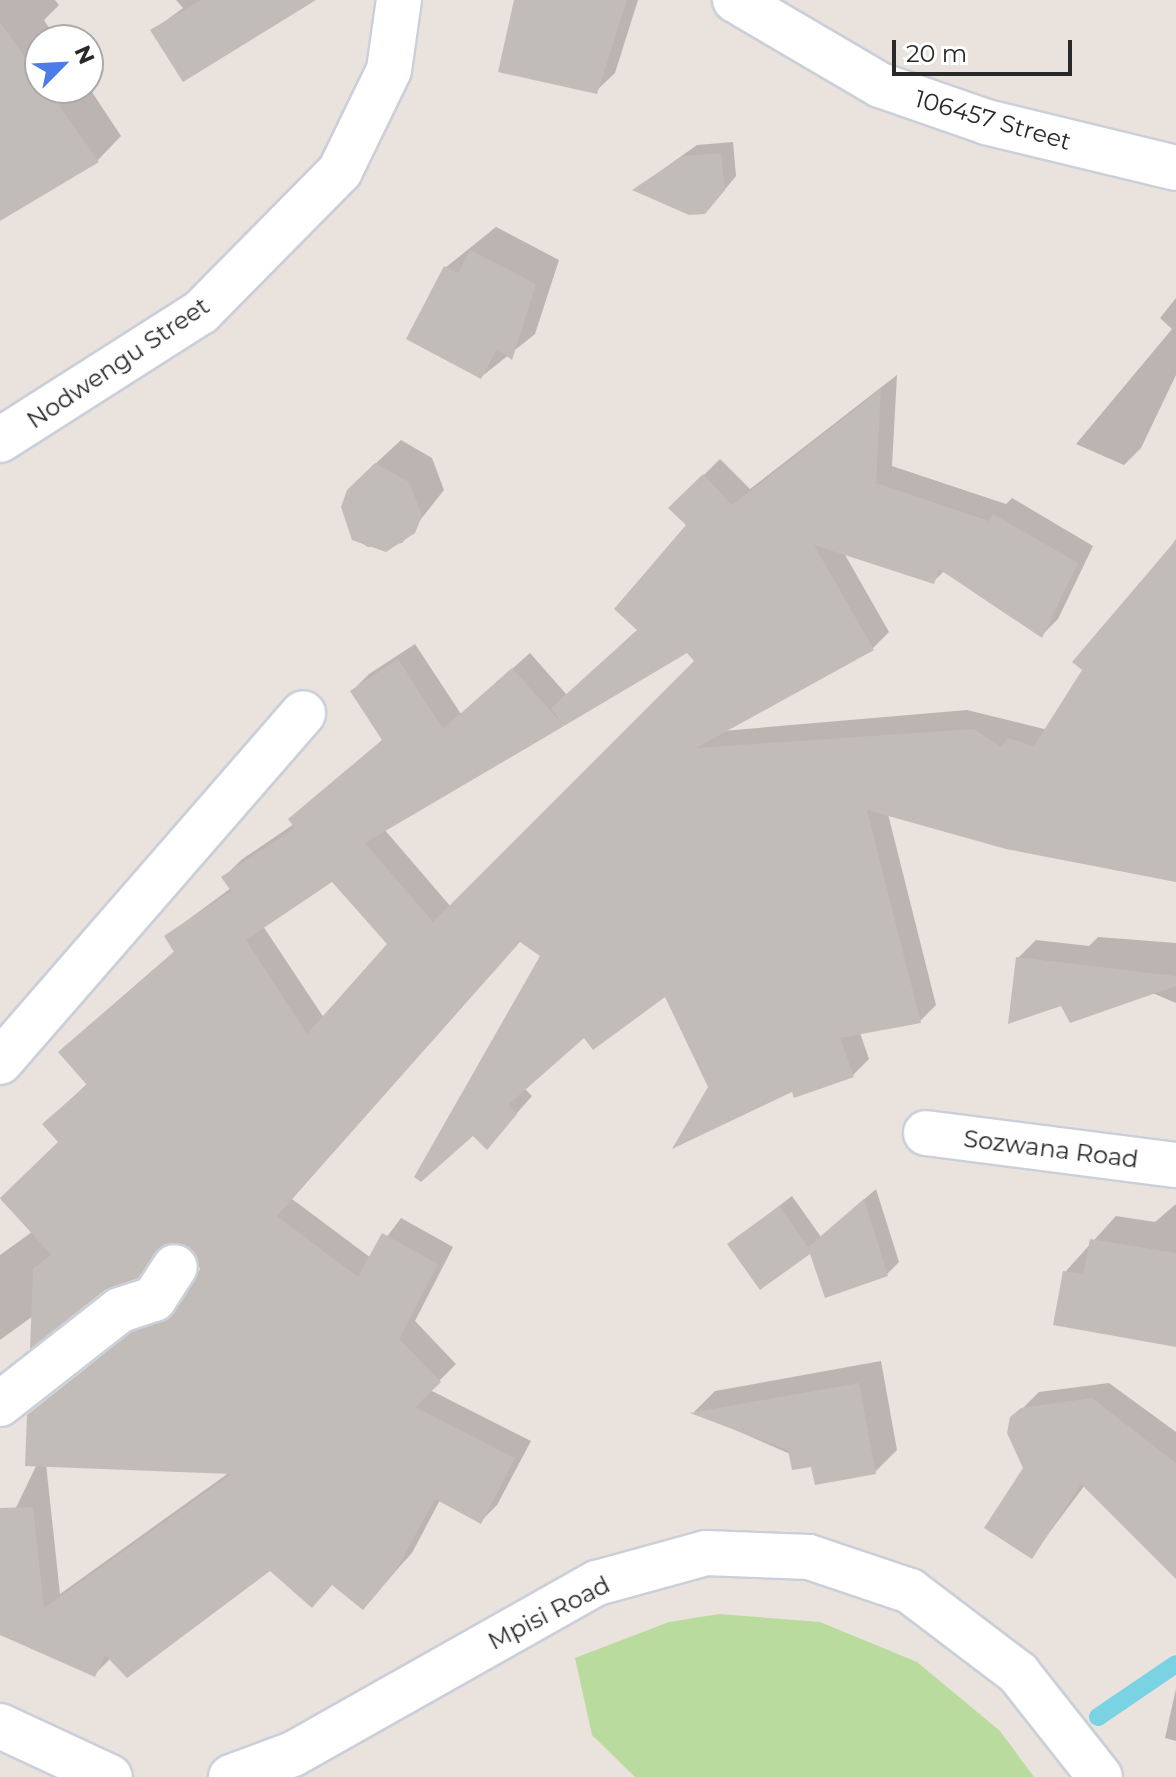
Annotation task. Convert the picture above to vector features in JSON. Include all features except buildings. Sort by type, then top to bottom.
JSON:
[{"type":"street","name":"Nodwengu Street","points":[[0,440],[201,312],[340,171],[389,70],[399,0]]},
{"type":"street","name":"106457 Street","points":[[735,0],[880,85],[986,122],[1176,168]]},
{"type":"street","points":[[0,1062],[303,713]]},
{"type":"street","name":"Sozwana Road","points":[[926,1133],[1176,1165]]},
{"type":"street","points":[[0,1404],[120,1310],[154,1299],[175,1267]]},
{"type":"street","name":"Mpisi Road","points":[[231,1777],[293,1754],[597,1583],[706,1553],[809,1557],[910,1591],[1018,1673],[1100,1777]]},
{"type":"street","points":[[0,1726],[110,1777]]},
{"type":"green space","points":[[719,1614],[820,1622],[917,1662],[1000,1731],[1034,1777],[635,1777],[592,1735],[575,1658],[669,1622]]},
{"type":"waterway","points":[[1098,1717],[1176,1664]]}]
